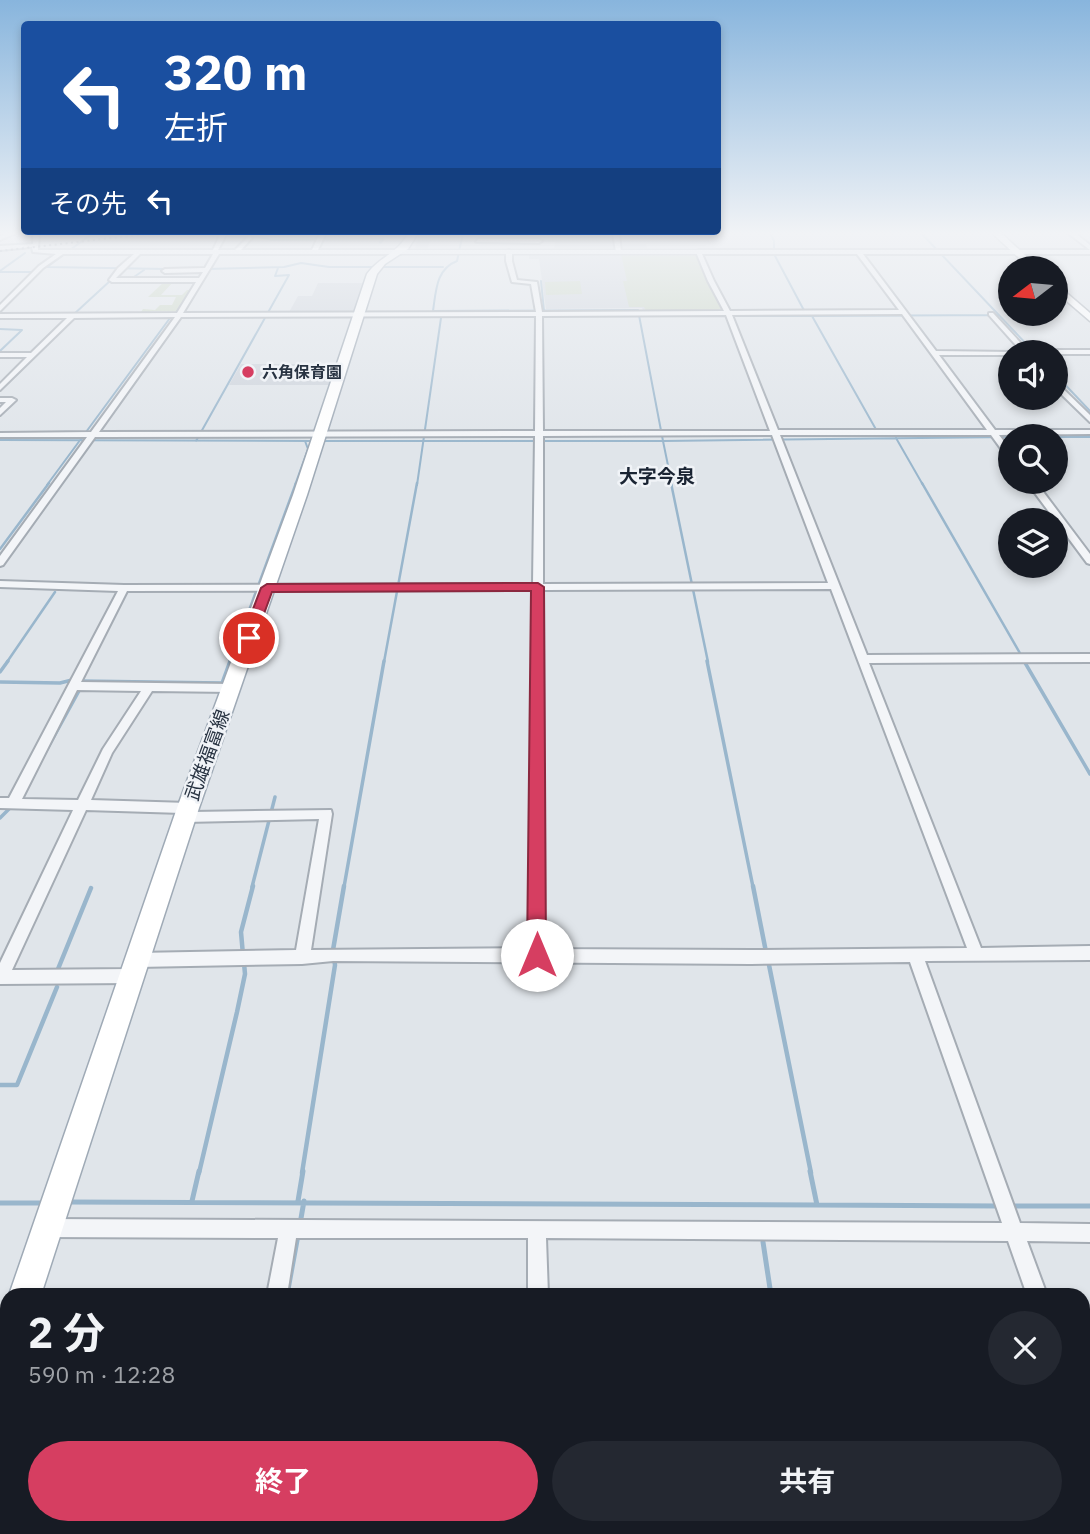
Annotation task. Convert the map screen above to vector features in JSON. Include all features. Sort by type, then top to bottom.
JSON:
[{"type":"main road","name":"武雄福富線","points":[[27,1288],[186,812],[231,688],[262,588],[318,439],[362,305]]},
{"type":"street","points":[[0,563],[185,305]]},
{"type":"street","points":[[537,955],[538,305]]},
{"type":"street","points":[[724,305],[976,953]]},
{"type":"street","points":[[897,305],[998,440]]},
{"type":"street","points":[[0,316],[539,312],[904,314]]},
{"type":"street","points":[[992,315],[1015,340]]},
{"type":"street","points":[[0,388],[72,316]]},
{"type":"street","points":[[1068,352],[1090,352]]},
{"type":"street","points":[[934,353],[998,353]]},
{"type":"street","points":[[0,355],[33,355]]},
{"type":"street","points":[[1068,397],[1090,420]]},
{"type":"street","points":[[0,400],[12,400],[0,413]]},
{"type":"street","points":[[0,435],[200,435],[318,439],[426,435],[539,439],[656,435],[995,436],[1090,432]]},
{"type":"street","points":[[1040,494],[1090,561]]},
{"type":"street","points":[[0,584],[124,588],[834,586]]},
{"type":"street","points":[[124,588],[78,684],[11,802],[186,812],[326,814],[302,957]]},
{"type":"street","points":[[862,659],[1090,658]]},
{"type":"street","points":[[78,684],[231,688]]},
{"type":"street","points":[[149,687],[107,752],[80,804],[0,977],[244,958],[333,956],[759,957],[1090,953]]},
{"type":"street","points":[[915,955],[1034,1288]]},
{"type":"street","points":[[53,1211],[297,1228],[537,1230],[1012,1225],[1090,1233]]},
{"type":"street","points":[[279,1288],[297,1228]]},
{"type":"street","points":[[537,1230],[538,1288]]},
{"type":"shaded area","points":[[293,305],[358,305],[355,314],[288,314]]},
{"type":"shaded area","points":[[545,305],[722,305],[725,311],[644,312],[642,308],[546,309]]},
{"type":"shaded area","points":[[241,364],[337,364],[330,385],[229,385]]},
{"type":"green space","points":[[160,305],[187,305],[183,312],[151,311],[139,315],[143,309],[155,310]]},
{"type":"green space","points":[[628,305],[720,305],[722,308],[715,311],[646,311],[644,307],[629,307]]},
{"type":"waterway","points":[[73,315],[84,305]]},
{"type":"waterway","points":[[176,313],[181,305]]},
{"type":"waterway","points":[[196,441],[272,305]]},
{"type":"waterway","points":[[434,305],[433,311],[544,310]]},
{"type":"waterway","points":[[543,305],[544,310]]},
{"type":"waterway","points":[[801,305],[807,316]]},
{"type":"waterway","points":[[989,305],[998,314]]},
{"type":"waterway","points":[[544,310],[638,310],[639,316]]},
{"type":"waterway","points":[[423,441],[442,311]]},
{"type":"waterway","points":[[807,316],[998,315]]},
{"type":"waterway","points":[[639,316],[807,316]]},
{"type":"waterway","points":[[639,316],[663,441]]},
{"type":"waterway","points":[[812,316],[878,433]]},
{"type":"waterway","points":[[80,440],[170,318]]},
{"type":"waterway","points":[[1009,326],[1023,340]]},
{"type":"waterway","points":[[0,329],[22,330],[0,351]]},
{"type":"waterway","points":[[1068,388],[1090,411]]},
{"type":"waterway","points":[[896,438],[998,437]]},
{"type":"waterway","points":[[1068,437],[1090,437]]},
{"type":"waterway","points":[[663,441],[896,438]]},
{"type":"waterway","points":[[896,438],[923,485]]},
{"type":"waterway","points":[[0,440],[80,440]]},
{"type":"waterway","points":[[47,485],[80,440]]},
{"type":"waterway","points":[[80,440],[196,441]]},
{"type":"waterway","points":[[196,441],[313,441]]},
{"type":"waterway","points":[[295,485],[308,449],[305,441]]},
{"type":"waterway","points":[[321,441],[423,441]]},
{"type":"waterway","points":[[417,485],[423,441]]},
{"type":"waterway","points":[[423,441],[663,441]]},
{"type":"waterway","points":[[663,441],[672,485]]},
{"type":"waterway","points":[[0,549],[49,483]]},
{"type":"waterway","points":[[230,662],[296,483]]},
{"type":"waterway","points":[[384,662],[417,483]]},
{"type":"waterway","points":[[671,483],[708,662]]},
{"type":"waterway","points":[[922,483],[1025,662]]},
{"type":"waterway","points":[[7,662],[55,592]]},
{"type":"waterway","points":[[0,672],[8,661]]},
{"type":"waterway","points":[[80,681],[222,683],[230,661]]},
{"type":"waterway","points":[[344,887],[384,661]]},
{"type":"waterway","points":[[707,661],[753,887]]},
{"type":"waterway","points":[[1024,661],[1090,774]]},
{"type":"waterway","points":[[0,682],[60,683],[72,680]]},
{"type":"waterway","points":[[40,762],[80,689]]},
{"type":"waterway","points":[[252,887],[275,797]]},
{"type":"waterway","points":[[0,818],[12,806]]},
{"type":"waterway","points":[[243,955],[241,932],[253,886]]},
{"type":"waterway","points":[[302,1173],[335,965],[333,950],[344,886]]},
{"type":"waterway","points":[[753,886],[766,952]]},
{"type":"waterway","points":[[58,969],[91,888]]},
{"type":"waterway","points":[[768,960],[811,1173]]},
{"type":"waterway","points":[[199,1173],[237,1012],[245,974],[244,963]]},
{"type":"waterway","points":[[0,1085],[17,1085],[57,987]]},
{"type":"waterway","points":[[192,1201],[199,1171]]},
{"type":"waterway","points":[[298,1201],[303,1171]]},
{"type":"waterway","points":[[810,1171],[817,1205]]},
{"type":"waterway","points":[[67,1202],[304,1203]]},
{"type":"waterway","points":[[0,1203],[45,1203]]},
{"type":"waterway","points":[[300,1224],[304,1203]]},
{"type":"waterway","points":[[304,1203],[817,1205]]},
{"type":"waterway","points":[[817,1205],[1000,1206]]},
{"type":"waterway","points":[[1012,1206],[1090,1206]]},
{"type":"waterway","points":[[288,1288],[298,1235]]},
{"type":"waterway","points":[[763,1242],[770,1288]]},
{"type":"place","name":"六角保育園","points":[[248,372]]},
{"type":"district","name":"大字今泉","points":[[657,476]]},
{"type":"route","points":[[249,638],[267,588],[538,587],[537,955]]}]
